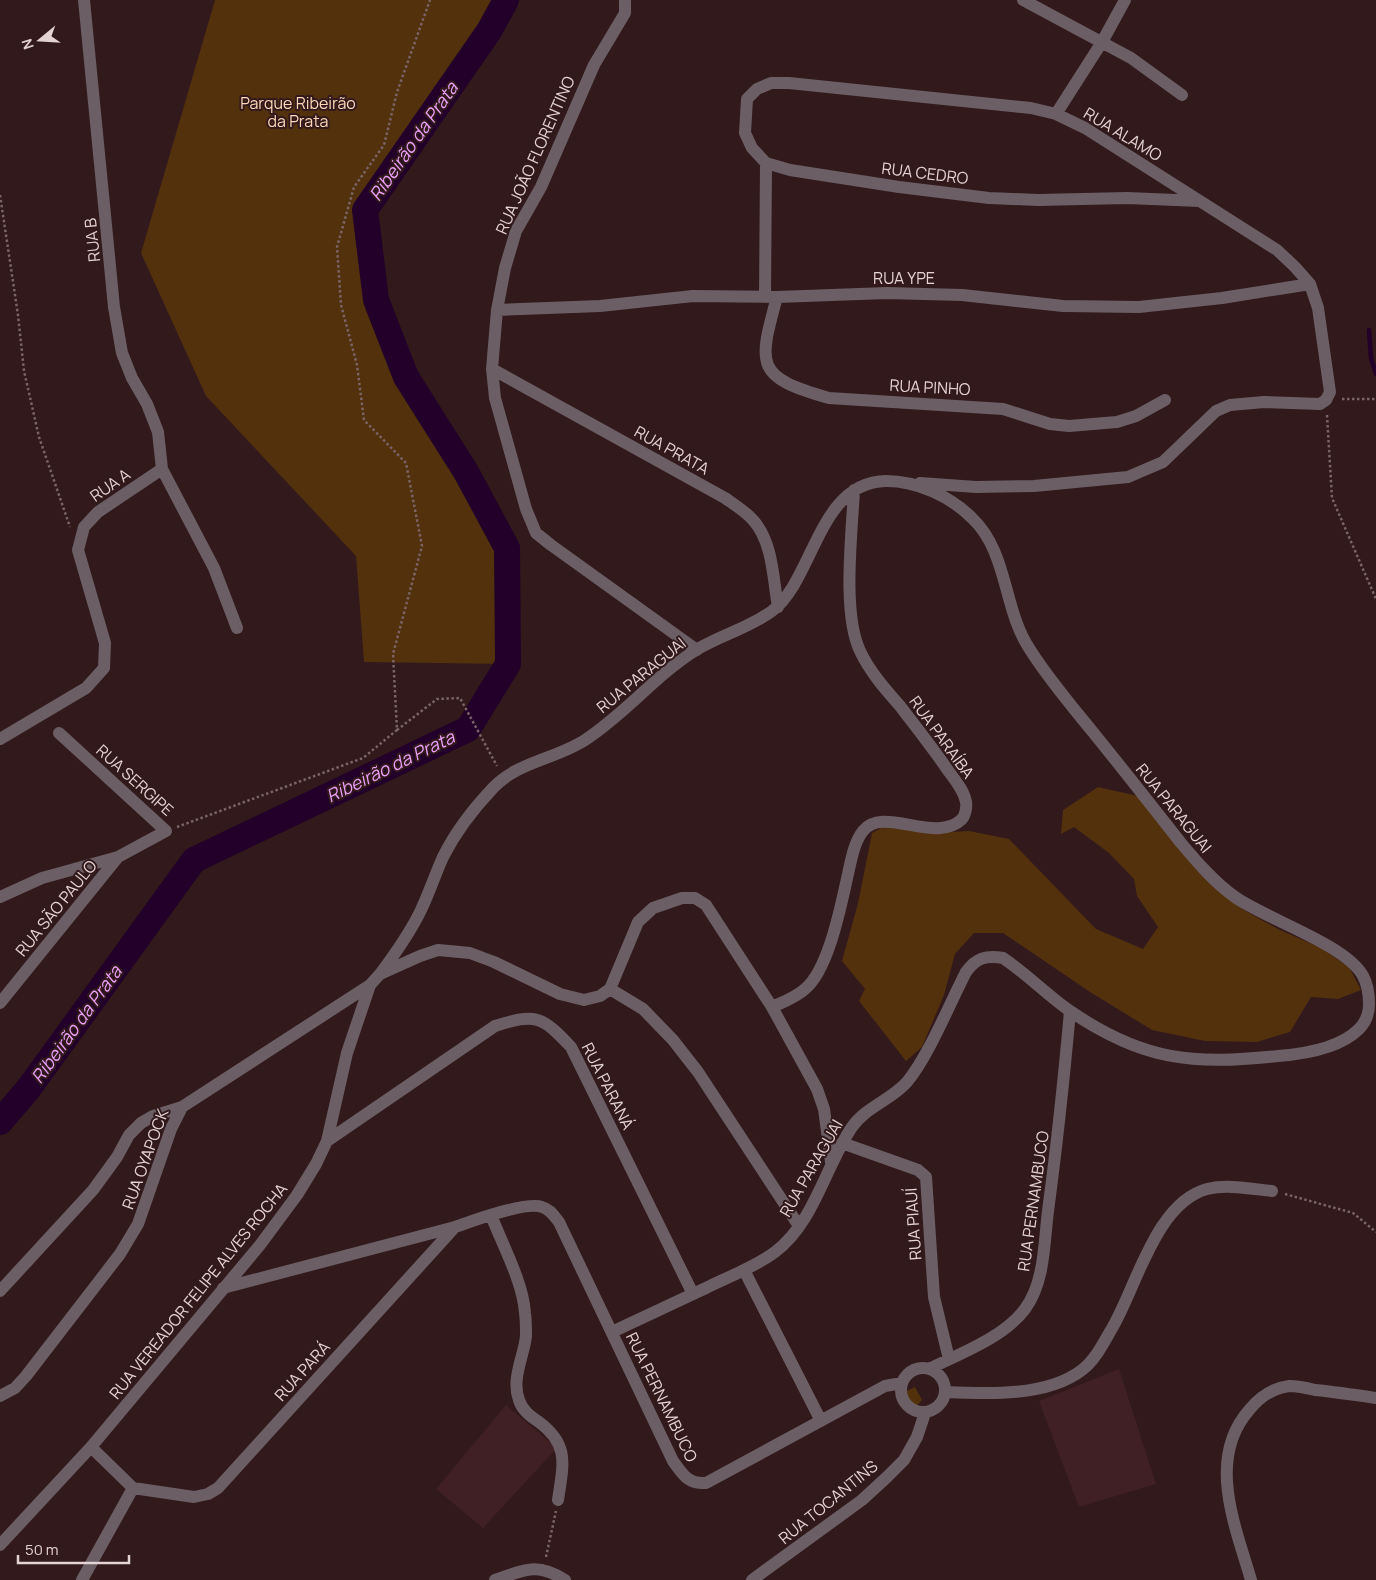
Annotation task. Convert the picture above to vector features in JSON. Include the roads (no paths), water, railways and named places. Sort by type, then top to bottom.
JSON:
[{"type":"street","name":"RUA B","points":[[84,0],[114,307],[122,353],[132,378],[147,404],[158,432],[162,469]]},
{"type":"street","name":"RUA JOÃO FLORENTINO","points":[[625,0],[625,14],[594,64],[541,187],[516,231],[505,268],[497,310],[492,369],[497,407],[526,510],[536,533],[697,650]]},
{"type":"street","points":[[1023,0],[1131,58],[1182,95]]},
{"type":"street","points":[[1056,114],[1102,42],[1124,0]]},
{"type":"street","name":"RUA ALAMO","points":[[766,163],[752,148],[745,133],[748,99],[757,89],[771,83],[789,83],[988,102],[1056,114],[1085,128],[1277,250],[1310,284],[1318,308],[1330,392],[1326,400],[1320,404],[1264,402],[1230,405],[1216,411],[1163,462],[1128,477],[1034,486],[976,487],[903,482]]},
{"type":"street","name":"RUA CEDRO","points":[[766,163],[790,170],[900,187],[989,198],[1038,200],[1126,198],[1200,201]]},
{"type":"street","name":"RUA PINHO","points":[[766,163],[771,297],[764,355],[767,366],[774,376],[803,391],[828,398],[1003,408],[1050,424],[1069,426],[1117,422],[1136,416],[1164,400]]},
{"type":"street","name":"RUA YPE","points":[[497,310],[600,306],[693,296],[771,297],[887,293],[962,295],[1063,306],[1139,307],[1222,298],[1310,284]]},
{"type":"street","name":"RUA PRATA","points":[[492,369],[742,510],[754,521],[763,534],[768,549],[778,607]]},
{"type":"street","name":"RUA A","points":[[0,740],[86,688],[104,668],[104,644],[78,550],[84,527],[98,512],[162,469]]},
{"type":"street","points":[[162,469],[214,568],[237,628]]},
{"type":"street","name":"RUA PARAGUAI","points":[[380,974],[406,938],[421,910],[446,852],[488,792],[503,777],[520,768],[561,754],[587,739],[697,650],[751,625],[778,607],[794,585],[810,548],[836,508],[854,490],[879,481],[903,482],[928,490],[955,504],[975,520],[1000,564],[1025,643],[1052,681],[1200,866],[1239,899],[1262,914],[1333,949],[1351,961],[1363,975],[1369,994],[1369,1014],[1362,1027],[1347,1039],[1289,1055],[1212,1061],[1175,1059],[1141,1049],[1070,1011],[1003,958],[992,956],[982,958],[972,963],[966,972],[917,1068],[905,1084],[865,1113],[853,1125],[831,1162],[817,1195],[799,1226],[776,1251],[744,1270],[612,1332]]},
{"type":"street","name":"RUA PARAÍBA","points":[[772,1007],[791,999],[806,988],[817,972],[836,926],[851,864],[863,831],[874,823],[888,822],[939,829],[954,826],[964,817],[966,810],[967,802],[960,787],[929,742],[873,674],[859,650],[853,628],[850,599],[854,490]]},
{"type":"street","name":"RUA SERGIPE","points":[[0,897],[42,878],[118,857],[166,831],[59,733]]},
{"type":"street","name":"RUA SÃO PAULO","points":[[0,1003],[118,857]]},
{"type":"street","points":[[799,1226],[698,1072],[674,1040],[643,1009],[610,989],[638,922],[653,908],[682,898],[695,898],[706,905],[772,1007],[817,1089],[824,1109],[831,1162]]},
{"type":"street","name":"RUA VEREADOR FELIPE ALVES ROCHA","points":[[0,1545],[91,1446],[298,1195],[327,1141],[347,1053],[370,985],[380,974],[438,950],[470,953],[494,962],[560,994],[584,1000],[600,996],[610,989]]},
{"type":"street","name":"RUA OYAPOCK","points":[[0,1396],[15,1388],[26,1376],[129,1239],[138,1224],[169,1136],[182,1107],[370,985]]},
{"type":"street","name":"RUA PERNAMBUCO","points":[[929,1368],[997,1333],[1015,1320],[1026,1308],[1039,1280],[1059,1130],[1070,1011]]},
{"type":"street","name":"RUA PARANÁ","points":[[327,1141],[495,1026],[524,1017],[550,1025],[572,1047],[693,1294]]},
{"type":"street","points":[[0,1291],[93,1190],[117,1157],[129,1135],[141,1123],[153,1116],[182,1107]]},
{"type":"street","name":"RUA PIAUÍ","points":[[842,1142],[918,1170],[926,1177],[934,1297],[949,1359]]},
{"type":"street","points":[[945,1392],[1006,1393],[1066,1380],[1083,1370],[1098,1353],[1116,1323],[1159,1231],[1172,1213],[1189,1198],[1206,1190],[1227,1187],[1272,1190]]},
{"type":"street","name":"RUA PERNAMBUCO","points":[[532,1206],[542,1206],[551,1212],[559,1222],[674,1461],[685,1479],[696,1484],[706,1483],[886,1386],[902,1383]]},
{"type":"street","name":"RUA PARÁ","points":[[133,1488],[194,1497],[208,1494],[218,1488],[455,1227],[491,1215],[532,1206]]},
{"type":"street","points":[[491,1215],[515,1276],[525,1310],[526,1336],[516,1385],[519,1400],[526,1413],[553,1432],[562,1447],[563,1467],[558,1500]]},
{"type":"street","points":[[223,1288],[455,1227]]},
{"type":"street","points":[[744,1270],[821,1421]]},
{"type":"street","points":[[929,1368],[942,1378],[945,1392],[939,1406],[925,1413],[913,1410],[904,1402],[901,1390],[902,1383],[910,1372],[929,1368]]},
{"type":"street","points":[[1251,1580],[1228,1497],[1225,1478],[1227,1457],[1236,1428],[1246,1413],[1257,1401],[1270,1392],[1289,1386],[1376,1398]]},
{"type":"street","name":"RUA TOCANTINS","points":[[752,1580],[862,1500],[887,1477],[904,1460],[917,1438],[925,1413]]},
{"type":"street","points":[[82,1580],[133,1488],[91,1446]]},
{"type":"street","points":[[495,1580],[524,1570],[543,1568],[565,1580]]},
{"type":"waterway","name":"Ribeirão da Prata","points":[[0,1122],[29,1088],[194,860],[468,729],[508,664],[507,548],[466,472],[406,377],[376,300],[365,210],[489,31],[506,0]]},
{"type":"waterway","points":[[1369,330],[1371,358],[1376,374]]},
{"type":"park label","name":"Parque Ribeirão da Prata","points":[[298,112]]}]
